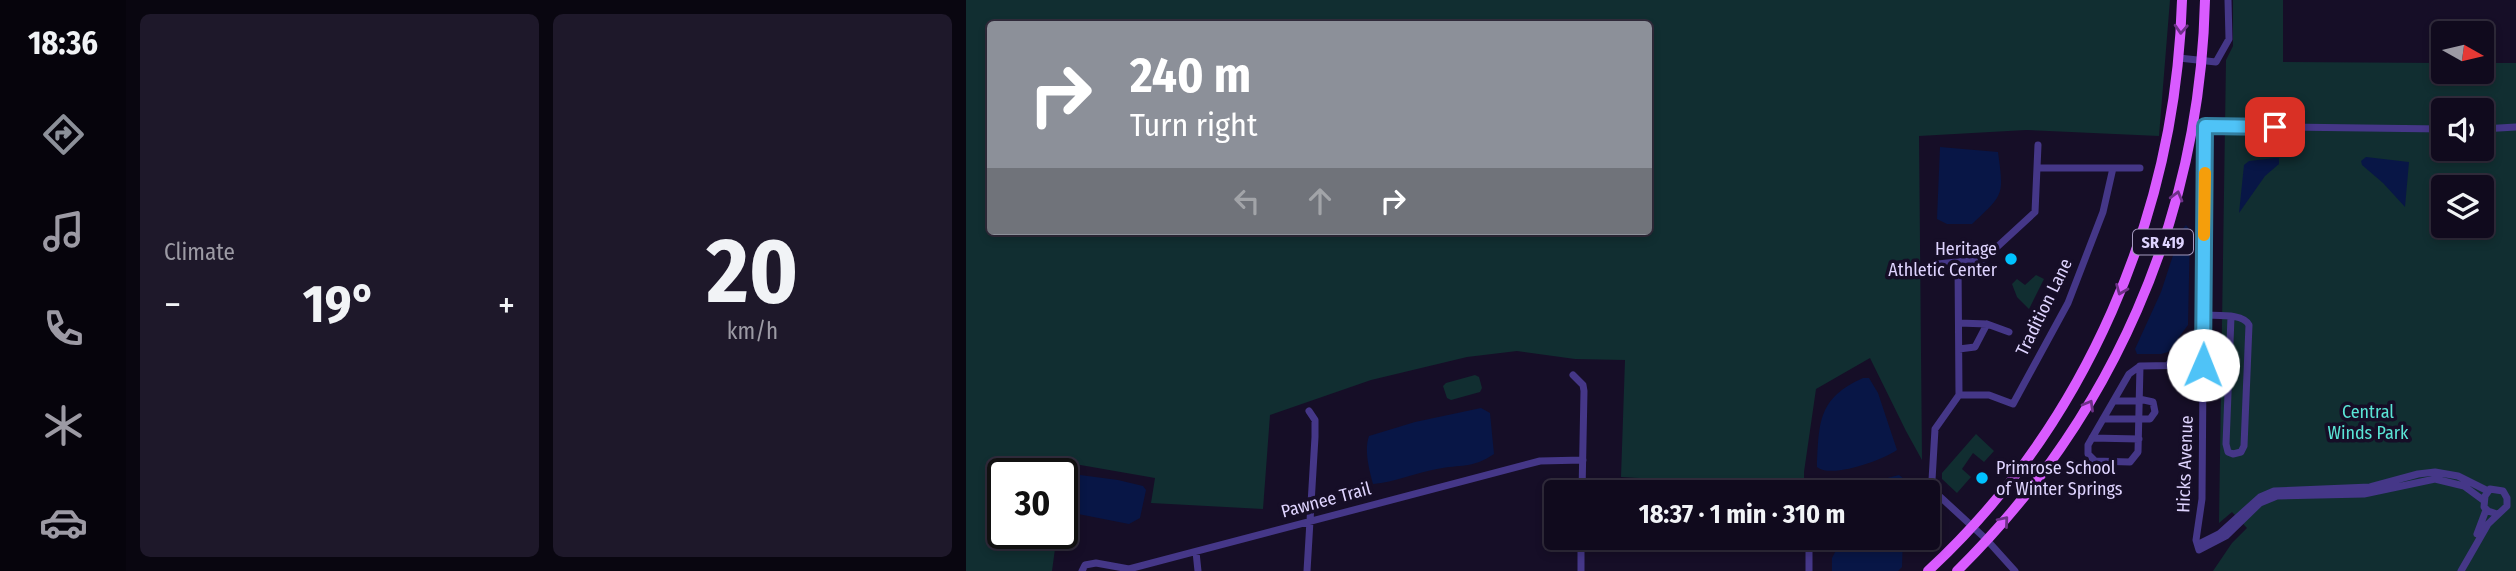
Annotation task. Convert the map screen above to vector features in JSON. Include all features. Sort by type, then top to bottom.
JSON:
[{"type":"main road","name":"SR 419","points":[[1928,571],[1972,526],[2048,429],[2076,384],[2111,313],[2140,241],[2154,193],[2171,114],[2179,58],[2182,0]]},
{"type":"main road","name":"SR 419","points":[[1957,571],[2053,462],[2104,378],[2132,322],[2157,260],[2177,197],[2189,144],[2202,60],[2205,0]]},
{"type":"street","points":[[2179,58],[2216,62],[2219,53],[2227,45],[2228,0]]},
{"type":"street","name":"Hicks Avenue","points":[[2198,547],[2202,499],[2205,126],[2431,129]]},
{"type":"street","points":[[2494,128],[2516,127]]},
{"type":"street","points":[[1938,264],[1958,264],[1984,259],[2035,212],[2038,145]]},
{"type":"street","points":[[2037,168],[2140,168]]},
{"type":"street","name":"Tradition Lane","points":[[1959,395],[1989,395],[2013,404],[2068,303],[2103,212],[2113,168]]},
{"type":"street","points":[[2196,184],[2205,185]]},
{"type":"street","points":[[1958,264],[1959,395],[1935,429],[1932,480],[1936,493],[1987,540],[2014,571]]},
{"type":"street","points":[[2203,315],[2231,317],[2245,319],[2249,326],[2244,446],[2241,452],[2236,454],[2228,452],[2226,444],[2231,317]]},
{"type":"street","points":[[1959,323],[1987,324],[2009,332]]},
{"type":"street","points":[[1959,349],[1975,347],[1987,324]]},
{"type":"street","points":[[2169,364],[2182,344],[2193,334],[2203,334]]},
{"type":"street","points":[[2182,344],[2183,352],[2193,365]]},
{"type":"street","points":[[2140,366],[2138,452],[2134,460],[2095,461],[2088,454],[2088,445],[2129,374],[2140,366],[2203,365]]},
{"type":"street","points":[[1573,375],[1583,385],[1584,391],[1582,480]]},
{"type":"street","points":[[2103,419],[2139,420],[2152,417],[2155,407],[2150,400],[2114,401]]},
{"type":"street","points":[[1307,571],[1315,420],[1309,411]]},
{"type":"street","points":[[2092,438],[2138,439]]},
{"type":"street","name":"Pawnee Trail","points":[[1082,571],[1086,565],[1096,563],[1128,570],[1540,461],[1583,460]]},
{"type":"street","points":[[2198,547],[2219,534],[2257,499],[2274,491],[2370,487],[2435,472],[2458,476],[2488,491],[2500,490],[2507,498],[2505,509],[2487,524],[2461,571]]},
{"type":"street","points":[[2198,547],[2226,536],[2260,503],[2277,496],[2364,495],[2435,478],[2464,485],[2483,500],[2486,510],[2473,548]]},
{"type":"street","points":[[2483,500],[2488,491]]},
{"type":"street","points":[[2486,510],[2497,514]]},
{"type":"street","points":[[1581,550],[1581,571]]},
{"type":"street","points":[[1809,550],[1810,571]]},
{"type":"street","points":[[1196,552],[1198,571]]},
{"type":"green space","points":[[966,0],[2170,0],[2159,136],[2026,130],[1919,136],[1922,460],[1870,358],[1816,389],[1804,480],[1674,480],[1621,477],[1625,360],[1575,359],[1517,351],[1467,357],[1371,380],[1270,415],[1263,509],[1151,503],[1155,478],[1078,465],[1078,458],[987,458],[987,549],[1055,549],[1052,571],[966,571]]},
{"type":"green space","name":"Central Winds Park","points":[[2233,0],[2283,0],[2283,62],[2431,63],[2431,84],[2494,84],[2494,63],[2516,63],[2516,571],[2213,571],[2232,543],[2247,528],[2232,512],[2219,523],[2226,60],[2233,46]]},
{"type":"green space","points":[[2036,275],[2044,279],[2029,309],[2017,297],[2012,284],[2017,279],[2025,285]]},
{"type":"green space","points":[[1475,375],[1479,377],[1482,388],[1480,392],[1451,400],[1447,398],[1443,386],[1446,383]]},
{"type":"green space","points":[[1976,434],[1994,451],[1984,462],[1973,453],[1962,469],[1971,477],[1957,493],[1942,479],[1942,473]]},
{"type":"shaded area","points":[[1940,147],[1998,152],[2001,178],[1999,193],[1996,200],[1972,224],[1947,224],[1937,219]]},
{"type":"shaded area","points":[[2366,157],[2409,162],[2405,207],[2362,165],[2361,161]]},
{"type":"shaded area","points":[[2279,158],[2279,164],[2265,176],[2239,213],[2244,165],[2249,161]]},
{"type":"shaded area","points":[[2186,225],[2190,230],[2188,325],[2168,352],[2137,354],[2135,349],[2161,292],[2181,231]]},
{"type":"shaded area","points":[[1863,378],[1869,378],[1878,393],[1897,450],[1881,459],[1845,470],[1833,471],[1817,467],[1821,424],[1829,403],[1837,394]]},
{"type":"shaded area","points":[[1481,408],[1490,413],[1494,454],[1473,464],[1437,469],[1373,484],[1367,453],[1369,436],[1415,422]]},
{"type":"shaded area","points":[[1080,475],[1143,486],[1146,490],[1140,518],[1129,524],[1078,514]]},
{"type":"shaded area","points":[[1899,475],[1904,479],[1904,480],[1880,480]]},
{"type":"shaded area","points":[[1836,550],[1903,550],[1902,567],[1898,571],[1832,571],[1832,558]]},
{"type":"slow traffic","points":[[2204,235],[2205,173]]},
{"type":"place","name":"Heritage Athletic Center","points":[[2011,259]]},
{"type":"place","name":"Primrose School of Winter Springs","points":[[1982,478]]},
{"type":"route","points":[[2203,365],[2205,126],[2275,127]]}]
